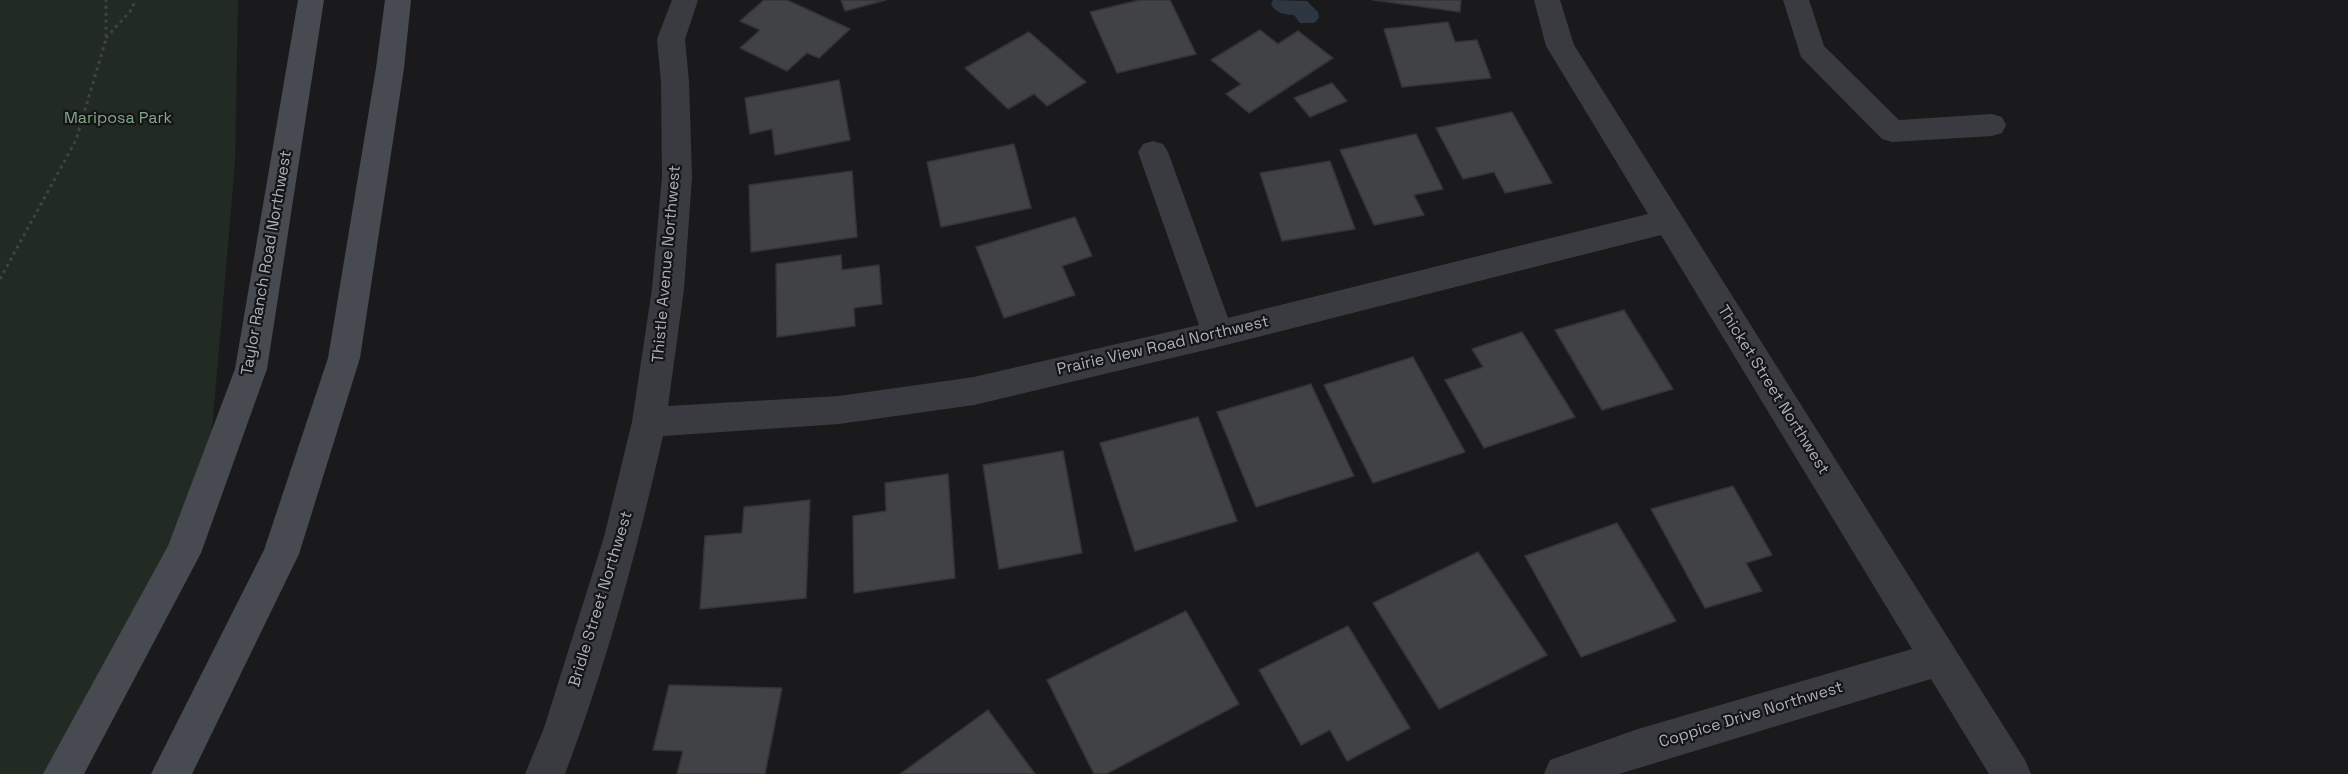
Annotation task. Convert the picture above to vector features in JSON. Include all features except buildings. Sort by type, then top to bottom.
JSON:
[{"type":"main road","points":[[171,774],[281,554],[344,358],[390,68],[398,0]]},
{"type":"main road","name":"Taylor Ranch Road Northwest","points":[[63,774],[183,554],[251,369],[306,4]]},
{"type":"street","name":"Thistle Avenue Northwest","points":[[649,422],[668,289],[677,177],[675,82],[671,39],[685,0]]},
{"type":"street","name":"Thicket Street Northwest","points":[[1547,0],[1560,46],[2011,774]]},
{"type":"street","points":[[1796,0],[1811,50],[1892,131],[1992,125]]},
{"type":"street","points":[[1153,152],[1218,334]]},
{"type":"street","name":"Prairie View Road Northwest","points":[[649,422],[839,410],[975,391],[1218,334],[1669,221]]},
{"type":"street","name":"Bridle Street Northwest","points":[[545,774],[563,728],[622,537],[649,422]]},
{"type":"street","name":"Coppice Drive Northwest","points":[[1564,774],[1638,748],[1938,659]]},
{"type":"path","points":[[0,279],[76,140],[106,39],[106,0]]},
{"type":"path","points":[[106,39],[132,9],[135,0]]},
{"type":"green space","name":"Mariposa Park","points":[[0,0],[238,0],[235,163],[207,488],[55,774],[0,774]]},
{"type":"shaded area","points":[[1273,0],[1307,1],[1318,12],[1319,18],[1314,23],[1300,23],[1294,15],[1275,10],[1271,4]]}]
